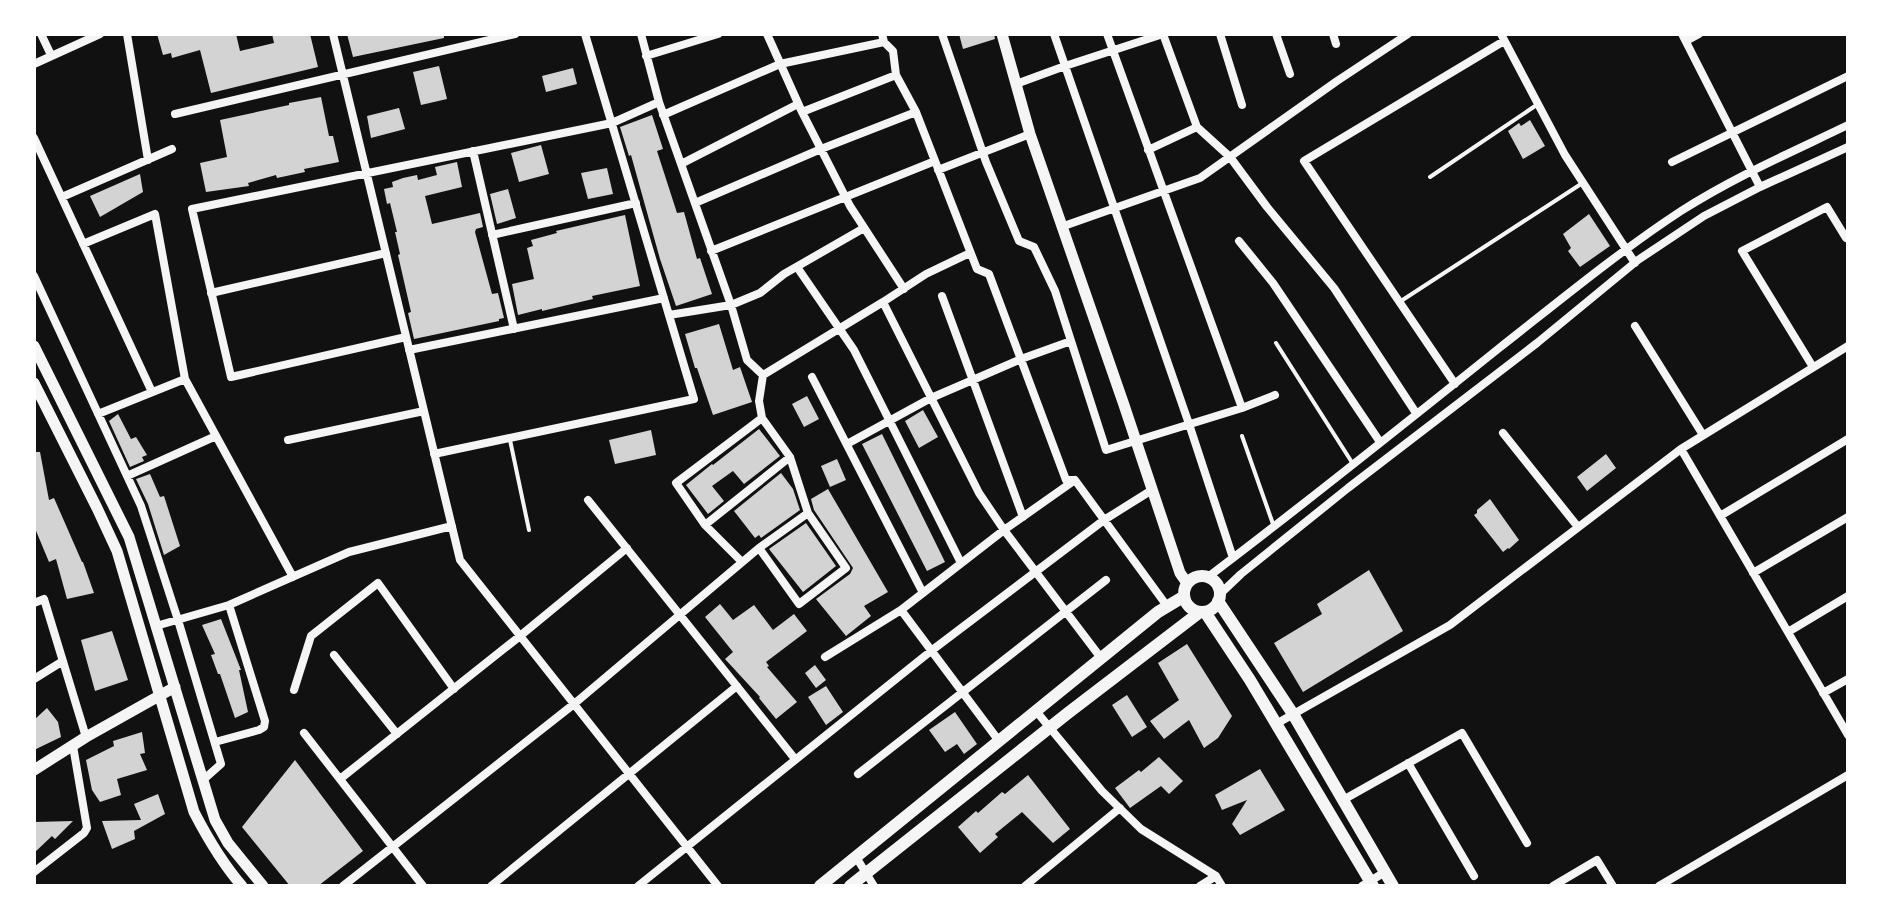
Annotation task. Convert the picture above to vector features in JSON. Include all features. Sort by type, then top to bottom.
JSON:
[{"type":"main road","points":[[1368,884],[1250,680],[1202,612],[1187,605],[1183,597],[1187,583],[1193,578],[1208,577],[1214,581],[1219,598],[1293,714],[1393,886]]},
{"type":"main road","points":[[820,886],[1101,658],[1183,597]]},
{"type":"main road","points":[[850,886],[1050,728],[1202,612],[1211,610],[1219,598]]},
{"type":"street","points":[[41,34],[51,55]]},
{"type":"street","points":[[34,64],[100,34]]},
{"type":"street","points":[[127,34],[148,160]]},
{"type":"street","points":[[333,34],[460,560],[718,886]]},
{"type":"street","points":[[175,114],[515,34]]},
{"type":"street","points":[[434,454],[694,399],[585,34]]},
{"type":"street","points":[[641,34],[663,115],[731,305],[747,360],[763,375]]},
{"type":"street","points":[[646,56],[718,34]]},
{"type":"street","points":[[767,34],[845,197],[904,289]]},
{"type":"street","points":[[942,34],[983,152],[1019,241],[1034,247],[1055,291],[1106,450],[1275,395]]},
{"type":"street","points":[[1002,34],[1030,134],[1061,227],[1180,573],[1187,583]]},
{"type":"street","points":[[1054,34],[1233,558]]},
{"type":"street","points":[[1107,34],[1242,408]]},
{"type":"street","points":[[1016,84],[1163,34],[1197,127],[1230,157],[1334,288],[1416,413]]},
{"type":"street","points":[[1220,34],[1242,105]]},
{"type":"street","points":[[1276,34],[1290,74]]},
{"type":"street","points":[[1333,34],[1336,44]]},
{"type":"street","points":[[1061,227],[1200,178],[1408,34]]},
{"type":"street","points":[[1699,34],[1684,38],[1760,187]]},
{"type":"street","points":[[663,115],[780,64],[883,38],[893,51],[896,75],[916,112],[977,269],[989,274],[1066,480],[1075,480]]},
{"type":"street","points":[[1455,384],[1304,161],[1502,38],[1565,155],[1635,263]]},
{"type":"street","points":[[681,164],[800,108],[896,75]]},
{"type":"street","points":[[1672,162],[1848,76]]},
{"type":"street","points":[[406,337],[231,377],[192,209],[612,123],[659,102]]},
{"type":"street","points":[[695,203],[916,112]]},
{"type":"street","points":[[1208,577],[1625,249],[1684,209],[1752,170],[1848,125]]},
{"type":"street","points":[[1148,150],[1197,127]]},
{"type":"street","points":[[711,251],[845,197],[1030,134]]},
{"type":"street","points":[[34,138],[152,392]]},
{"type":"street","points":[[1219,598],[1241,574],[1339,495],[1537,343],[1635,263],[1704,216],[1848,147]]},
{"type":"street","points":[[62,197],[172,149]]},
{"type":"street","points":[[473,151],[514,329]]},
{"type":"street","points":[[492,235],[636,203]]},
{"type":"street","points":[[1813,367],[1742,251],[1827,207],[1846,238],[1848,236]]},
{"type":"street","points":[[83,244],[155,214],[185,379],[293,577]]},
{"type":"street","points":[[669,315],[731,305],[760,293],[797,267],[864,228]]},
{"type":"street","points":[[1239,241],[1273,283],[1380,442]]},
{"type":"street","points":[[211,293],[386,253]]},
{"type":"street","points":[[759,548],[799,604],[846,568],[808,513],[790,457],[762,418],[759,401],[763,375],[926,274],[970,253]]},
{"type":"street","points":[[797,267],[854,350],[961,563]]},
{"type":"street","points":[[34,276],[141,506],[221,764],[203,780]]},
{"type":"street","points":[[942,296],[1023,517]]},
{"type":"street","points":[[409,350],[664,298]]},
{"type":"street","points":[[883,302],[979,493],[1101,658]]},
{"type":"street","points":[[1635,326],[1703,435]]},
{"type":"street","points":[[847,444],[931,398],[1071,341]]},
{"type":"street","points":[[34,346],[129,537],[215,820],[245,866],[263,886]]},
{"type":"street","points":[[1276,724],[1450,625],[1681,449],[1848,346]]},
{"type":"street","points":[[812,377],[923,593]]},
{"type":"street","points":[[98,414],[185,379]]},
{"type":"street","points":[[34,383],[117,551],[194,812],[211,845],[242,886]]},
{"type":"street","points":[[288,440],[424,411]]},
{"type":"street","points":[[742,562],[705,525],[676,483],[762,418]]},
{"type":"street","points":[[1503,433],[1578,527]]},
{"type":"street","points":[[127,476],[216,436]]},
{"type":"street","points":[[1720,516],[1848,439]]},
{"type":"street","points":[[1681,449],[1848,735]]},
{"type":"street","points":[[705,525],[790,457]]},
{"type":"street","points":[[825,657],[901,610],[1004,530],[1075,480]]},
{"type":"street","points":[[1075,480],[1167,606]]},
{"type":"street","points":[[1329,483],[1339,495]]},
{"type":"street","points":[[638,886],[931,651],[1104,520],[1152,490]]},
{"type":"street","points":[[588,500],[795,759]]},
{"type":"street","points":[[343,886],[574,704],[759,548],[808,513]]},
{"type":"street","points":[[1753,573],[1848,517]]},
{"type":"street","points":[[156,626],[229,605],[349,552],[452,526]]},
{"type":"street","points":[[340,779],[627,548]]},
{"type":"street","points":[[858,774],[1106,580]]},
{"type":"street","points":[[294,690],[311,636],[378,583],[454,689]]},
{"type":"street","points":[[1788,632],[1848,596]]},
{"type":"street","points":[[34,603],[44,599],[86,737]]},
{"type":"street","points":[[215,742],[259,730],[264,727],[265,721],[229,605]]},
{"type":"street","points":[[901,610],[999,741]]},
{"type":"street","points":[[334,655],[397,734]]},
{"type":"street","points":[[34,679],[63,661]]},
{"type":"street","points":[[1823,693],[1848,679]]},
{"type":"street","points":[[491,886],[737,686]]},
{"type":"street","points":[[34,770],[175,687]]},
{"type":"street","points":[[1036,711],[1102,791],[1141,829],[1216,876],[1222,886]]},
{"type":"street","points":[[304,733],[423,886]]},
{"type":"street","points":[[1343,800],[1462,733],[1527,843]]},
{"type":"street","points":[[34,872],[87,828],[73,746]]},
{"type":"street","points":[[1408,763],[1474,876]]},
{"type":"street","points":[[1659,886],[1848,775]]},
{"type":"street","points":[[1025,886],[1120,808]]},
{"type":"street","points":[[856,857],[874,886]]},
{"type":"street","points":[[1553,886],[1597,860],[1613,886]]},
{"type":"street","points":[[1368,884],[1385,872]]},
{"type":"street","points":[[1200,886],[1216,876]]},
{"type":"lane","points":[[1430,177],[1538,104]]},
{"type":"lane","points":[[1399,301],[1583,183]]},
{"type":"lane","points":[[1276,343],[1353,464]]},
{"type":"lane","points":[[1242,436],[1275,527]]},
{"type":"lane","points":[[509,438],[529,530]]},
{"type":"building","points":[[157,34],[236,34],[240,51],[274,43],[272,34],[310,34],[318,67],[211,93],[200,50],[172,58],[171,53],[163,55]]},
{"type":"building","points":[[347,34],[444,34],[444,38],[353,57]]},
{"type":"building","points":[[959,34],[994,34],[995,39],[963,49]]},
{"type":"building","points":[[439,66],[447,99],[421,105],[413,72]]},
{"type":"building","points":[[573,68],[577,84],[546,92],[542,76]]},
{"type":"building","points":[[321,97],[329,136],[333,136],[339,162],[277,178],[276,175],[248,183],[249,186],[206,192],[200,163],[227,157],[220,120]]},
{"type":"building","points":[[399,108],[405,129],[371,138],[367,116]]},
{"type":"building","points":[[652,115],[663,149],[657,151],[677,213],[684,212],[697,259],[700,258],[712,294],[676,306],[620,127]]},
{"type":"building","points":[[1530,120],[1545,146],[1523,159],[1508,131]]},
{"type":"building","points":[[541,145],[549,174],[519,182],[511,153]]},
{"type":"building","points":[[457,162],[462,187],[425,196],[432,224],[480,213],[483,227],[475,232],[492,294],[498,293],[504,318],[414,339],[398,255],[397,232],[384,189],[393,187],[392,182],[403,178],[417,175],[418,180],[437,175],[435,167]]},
{"type":"building","points":[[607,168],[613,194],[588,199],[581,173]]},
{"type":"building","points":[[140,174],[143,192],[100,217],[90,196]]},
{"type":"building","points":[[508,189],[516,218],[497,224],[490,194]]},
{"type":"building","points":[[1589,214],[1610,246],[1580,267],[1568,251],[1571,248],[1563,234]]},
{"type":"building","points":[[625,215],[640,286],[518,315],[512,284],[534,279],[527,248],[533,246],[531,240]]},
{"type":"building","points":[[719,324],[733,370],[740,367],[752,402],[713,415],[685,334]]},
{"type":"building","points":[[807,396],[819,419],[804,427],[792,404]]},
{"type":"building","points":[[923,410],[938,437],[919,448],[905,421]]},
{"type":"building","points":[[118,414],[131,439],[136,437],[147,455],[142,457],[144,461],[130,467],[109,421]]},
{"type":"building","points":[[759,429],[780,456],[744,484],[733,471],[712,486],[724,501],[708,514],[686,485]]},
{"type":"building","points":[[651,430],[656,455],[615,464],[609,440]]},
{"type":"building","points":[[882,434],[945,562],[927,571],[862,444]]},
{"type":"building","points":[[34,452],[40,452],[49,500],[54,498],[94,593],[67,599],[56,559],[49,562],[34,526]]},
{"type":"building","points":[[1606,454],[1616,468],[1587,491],[1577,477]]},
{"type":"building","points":[[837,459],[846,480],[830,487],[821,466]]},
{"type":"building","points":[[781,473],[793,489],[800,510],[761,538],[759,535],[755,538],[734,511]]},
{"type":"building","points":[[150,474],[160,497],[164,496],[180,546],[164,555],[148,504],[136,479]]},
{"type":"building","points":[[828,489],[888,592],[864,606],[871,616],[846,636],[816,599],[850,574],[853,568],[814,510],[811,499]]},
{"type":"building","points":[[1490,499],[1519,540],[1503,552],[1474,515]]},
{"type":"building","points":[[806,523],[836,566],[803,592],[769,549]]},
{"type":"building","points":[[1369,570],[1403,631],[1303,692],[1274,643],[1322,614],[1317,604]]},
{"type":"building","points":[[720,604],[733,620],[754,605],[773,630],[794,614],[807,631],[766,662],[797,702],[776,719],[725,659],[733,652],[705,617]]},
{"type":"building","points":[[221,619],[241,670],[248,712],[235,718],[211,655],[215,654],[202,625]]},
{"type":"building","points":[[112,631],[128,680],[95,691],[81,640]]},
{"type":"building","points":[[1187,644],[1232,716],[1218,738],[1204,748],[1189,720],[1164,739],[1150,721],[1179,700],[1158,663]]},
{"type":"building","points":[[815,665],[826,680],[816,688],[805,673]]},
{"type":"building","points":[[826,686],[843,712],[826,725],[808,697]]},
{"type":"building","points":[[1127,695],[1147,727],[1132,737],[1112,705]]},
{"type":"building","points":[[47,708],[58,722],[61,737],[34,750],[34,720]]},
{"type":"building","points":[[955,712],[977,744],[964,754],[957,744],[945,752],[929,730]]},
{"type":"building","points":[[142,732],[145,753],[140,754],[147,770],[117,779],[121,795],[100,802],[92,790],[86,760],[114,746],[113,741]]},
{"type":"building","points":[[1159,757],[1183,781],[1169,794],[1161,786],[1130,808],[1115,788]]},
{"type":"building","points":[[295,760],[363,851],[318,886],[290,886],[242,827]]},
{"type":"building","points":[[1260,769],[1285,810],[1240,835],[1232,824],[1247,800],[1222,810],[1215,795]]},
{"type":"building","points":[[1028,775],[1070,829],[1053,843],[1022,812],[995,834],[998,837],[980,853],[958,827]]},
{"type":"building","points":[[158,794],[165,814],[134,831],[135,839],[112,849],[102,821],[141,820],[134,804]]},
{"type":"building","points":[[73,821],[55,839],[52,836],[34,853],[34,822]]}]
